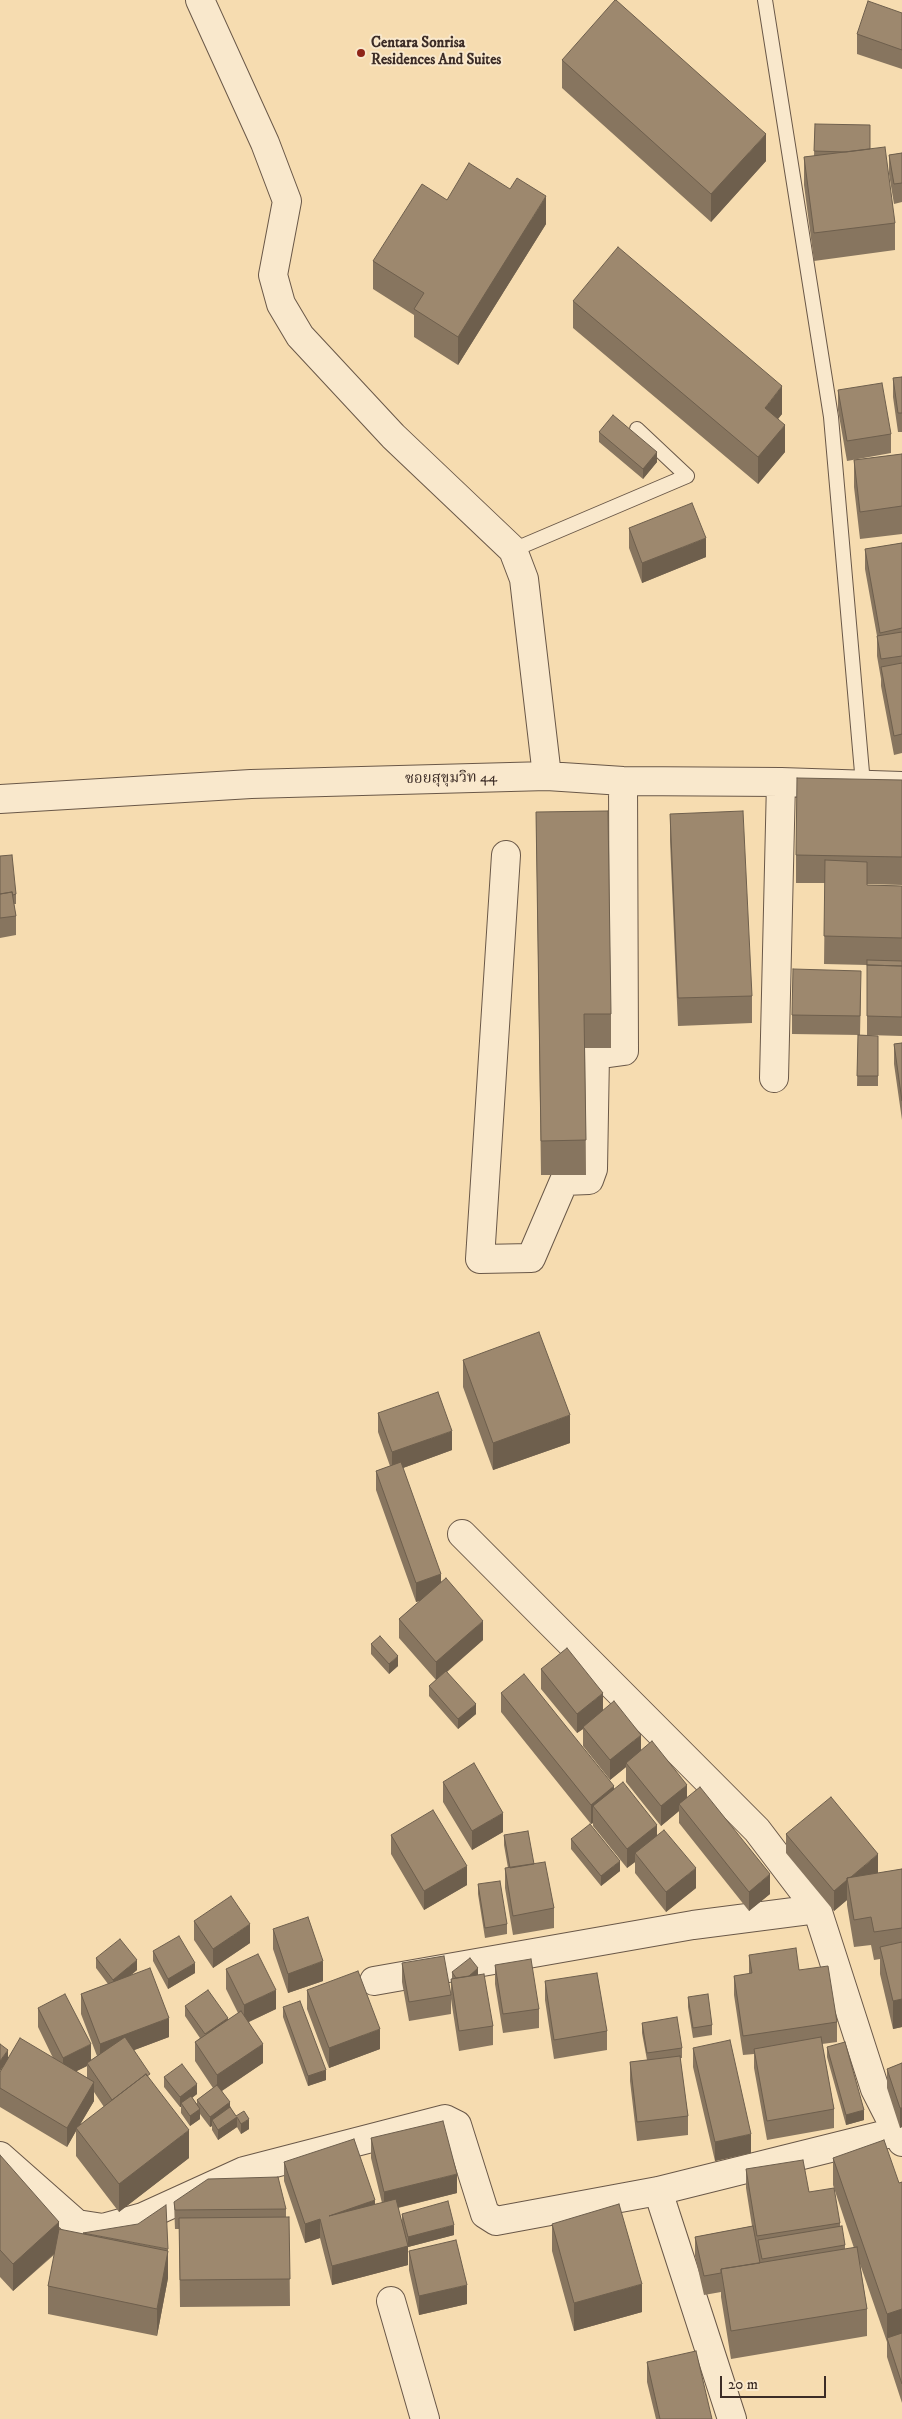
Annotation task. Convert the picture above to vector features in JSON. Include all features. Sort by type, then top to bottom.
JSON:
[{"type":"street","points":[[200,0],[265,142],[287,201],[273,275],[281,304],[300,336],[393,436],[513,550],[524,579],[547,776]]},
{"type":"street","name":"ซอยสุขุมวิท 44","points":[[0,799],[251,784],[547,776],[623,781],[781,782],[902,786]]},
{"type":"street","points":[[506,855],[480,1259],[531,1258],[564,1180],[589,1180],[593,1169],[594,1055],[624,1051],[623,781]]},
{"type":"street","points":[[774,1078],[781,782]]},
{"type":"street","points":[[0,2156],[77,2224],[103,2228],[144,2217],[244,2171],[445,2119],[457,2126],[485,2214],[496,2221],[658,2191],[898,2137],[875,2090],[818,1910],[757,1830],[462,1534]]},
{"type":"street","points":[[374,1982],[693,1925],[818,1910]]},
{"type":"street","points":[[658,2191],[732,2419]]},
{"type":"street","points":[[391,2301],[425,2419]]},
{"type":"lane","points":[[765,0],[831,416],[863,784]]},
{"type":"lane","points":[[513,550],[687,476],[637,429]]},
{"type":"building","points":[[615,0],[766,134],[711,194],[562,60]]},
{"type":"building","points":[[868,1],[902,13],[902,50],[857,34]]},
{"type":"building","points":[[815,124],[870,125],[870,149],[846,152],[814,151]]},
{"type":"building","points":[[885,147],[895,223],[814,233],[804,157]]},
{"type":"building","points":[[902,153],[902,183],[894,184],[889,155]]},
{"type":"building","points":[[469,163],[510,189],[517,178],[546,196],[458,337],[414,309],[424,293],[373,261],[422,184],[447,200]]},
{"type":"building","points":[[618,247],[782,386],[765,408],[785,425],[758,457],[573,301]]},
{"type":"building","points":[[902,377],[902,413],[898,413],[893,378]]},
{"type":"building","points":[[882,383],[891,434],[847,441],[838,390]]},
{"type":"building","points":[[613,415],[657,452],[643,469],[599,432]]},
{"type":"building","points":[[902,454],[902,506],[860,512],[854,460]]},
{"type":"building","points":[[692,503],[706,538],[642,563],[629,528]]},
{"type":"building","points":[[902,543],[902,628],[880,633],[865,549]]},
{"type":"building","points":[[902,632],[902,656],[881,659],[877,636]]},
{"type":"building","points":[[902,663],[902,734],[894,736],[881,667]]},
{"type":"building","points":[[797,778],[902,780],[902,857],[796,855]]},
{"type":"building","points":[[608,811],[611,1014],[584,1014],[586,1140],[541,1141],[536,812]]},
{"type":"building","points":[[743,811],[752,996],[678,998],[670,814]]},
{"type":"building","points":[[12,855],[16,894],[13,895],[12,892],[0,894],[0,856]]},
{"type":"building","points":[[825,860],[867,862],[867,885],[902,886],[902,938],[824,936]]},
{"type":"building","points":[[12,892],[16,916],[0,918],[0,894]]},
{"type":"building","points":[[867,960],[902,961],[902,966],[867,965]]},
{"type":"building","points":[[867,965],[902,966],[902,1017],[867,1016]]},
{"type":"building","points":[[793,969],[861,971],[860,1016],[792,1015]]},
{"type":"building","points":[[858,1035],[878,1036],[878,1076],[857,1076]]},
{"type":"building","points":[[902,1043],[902,1101],[894,1044]]},
{"type":"building","points":[[539,1332],[570,1415],[493,1443],[463,1360]]},
{"type":"building","points":[[438,1392],[452,1431],[392,1452],[378,1413]]},
{"type":"building","points":[[401,1462],[441,1574],[416,1583],[376,1471]]},
{"type":"building","points":[[446,1578],[483,1621],[436,1662],[399,1619]]},
{"type":"building","points":[[380,1636],[398,1656],[389,1664],[371,1644]]},
{"type":"building","points":[[567,1648],[603,1693],[577,1714],[541,1669]]},
{"type":"building","points":[[446,1671],[476,1704],[458,1719],[429,1686]]},
{"type":"building","points":[[524,1674],[614,1786],[591,1805],[501,1693]]},
{"type":"building","points":[[614,1701],[641,1735],[610,1760],[583,1727]]},
{"type":"building","points":[[652,1741],[687,1785],[661,1806],[626,1763]]},
{"type":"building","points":[[474,1763],[503,1813],[472,1831],[443,1782]]},
{"type":"building","points":[[623,1782],[657,1825],[627,1849],[593,1806]]},
{"type":"building","points":[[700,1787],[770,1874],[749,1892],[679,1804]]},
{"type":"building","points":[[831,1797],[878,1854],[851,1877],[847,1878],[834,1891],[786,1834]]},
{"type":"building","points":[[433,1810],[467,1866],[424,1891],[391,1835]]},
{"type":"building","points":[[590,1824],[620,1861],[601,1876],[571,1839]]},
{"type":"building","points":[[664,1830],[696,1868],[666,1892],[635,1853]]},
{"type":"building","points":[[528,1831],[534,1864],[510,1868],[504,1835]]},
{"type":"building","points":[[545,1862],[554,1908],[513,1916],[505,1868]]},
{"type":"building","points":[[902,1869],[902,1928],[874,1932],[871,1917],[854,1920],[847,1878]]},
{"type":"building","points":[[500,1881],[507,1924],[485,1928],[478,1884]]},
{"type":"building","points":[[231,1896],[250,1924],[213,1949],[194,1921]]},
{"type":"building","points":[[308,1917],[323,1961],[288,1974],[273,1929]]},
{"type":"building","points":[[179,1936],[195,1963],[168,1979],[153,1951]]},
{"type":"building","points":[[120,1939],[137,1960],[113,1980],[96,1958]]},
{"type":"building","points":[[902,1942],[902,1999],[893,2001],[880,1947]]},
{"type":"building","points":[[796,1948],[799,1970],[828,1966],[837,2022],[743,2036],[734,1976],[752,1973],[749,1955]]},
{"type":"building","points":[[258,1954],[276,1990],[244,2005],[226,1969]]},
{"type":"building","points":[[444,1956],[451,1995],[409,2002],[402,1963]]},
{"type":"building","points":[[470,1958],[478,1968],[469,1976],[456,1978],[452,1972]]},
{"type":"building","points":[[531,1959],[539,2009],[503,2014],[495,1965]]},
{"type":"building","points":[[150,1968],[169,2018],[100,2044],[81,1994]]},
{"type":"building","points":[[358,1971],[380,2029],[329,2048],[307,1990]]},
{"type":"building","points":[[597,1973],[607,2031],[554,2040],[545,1981]]},
{"type":"building","points":[[484,1974],[493,2026],[459,2031],[451,1979]]},
{"type":"building","points":[[208,1990],[228,2018],[205,2034],[185,2006]]},
{"type":"building","points":[[65,1994],[91,2044],[63,2058],[38,2008]]},
{"type":"building","points":[[708,1994],[712,2025],[693,2028],[688,1997]]},
{"type":"building","points":[[300,2001],[326,2070],[308,2076],[283,2007]]},
{"type":"building","points":[[241,2011],[263,2044],[217,2075],[195,2042]]},
{"type":"building","points":[[677,2017],[682,2048],[647,2053],[642,2023]]},
{"type":"building","points":[[125,2037],[150,2074],[147,2076],[146,2074],[112,2100],[87,2063]]},
{"type":"building","points":[[821,2037],[834,2109],[767,2121],[754,2049]]},
{"type":"building","points":[[20,2038],[94,2082],[67,2128],[0,2088],[0,2072]]},
{"type":"building","points":[[730,2040],[751,2134],[715,2142],[693,2048]]},
{"type":"building","points":[[845,2042],[864,2110],[846,2115],[827,2047]]},
{"type":"building","points":[[0,2044],[8,2050],[0,2061]]},
{"type":"building","points":[[680,2056],[688,2116],[637,2122],[630,2062]]},
{"type":"building","points":[[902,2063],[902,2108],[900,2108],[887,2069]]},
{"type":"building","points":[[182,2064],[197,2084],[180,2097],[164,2077]]},
{"type":"building","points":[[146,2074],[189,2130],[119,2184],[76,2128]]},
{"type":"building","points":[[217,2085],[230,2102],[210,2117],[197,2100]]},
{"type":"building","points":[[191,2096],[200,2109],[190,2116],[181,2103]]},
{"type":"building","points":[[230,2107],[236,2116],[244,2111],[249,2119],[241,2124],[237,2117],[218,2130],[212,2120]]},
{"type":"building","points":[[443,2121],[457,2174],[384,2192],[371,2138]]},
{"type":"building","points":[[354,2139],[375,2200],[329,2216],[396,2199],[408,2246],[332,2266],[320,2219],[305,2224],[284,2162]]},
{"type":"building","points":[[884,2140],[899,2183],[902,2182],[902,2309],[887,2314],[833,2158]]},
{"type":"building","points":[[0,2155],[59,2222],[13,2264],[0,2250]]},
{"type":"building","points":[[803,2160],[809,2192],[834,2188],[840,2223],[757,2236],[746,2169]]},
{"type":"building","points":[[278,2177],[286,2209],[175,2210],[174,2202],[208,2179]]},
{"type":"building","points":[[448,2201],[454,2225],[408,2237],[402,2214]]},
{"type":"building","points":[[619,2204],[642,2284],[574,2303],[552,2224]]},
{"type":"building","points":[[166,2205],[168,2249],[83,2233],[138,2224]]},
{"type":"building","points":[[289,2217],[290,2279],[180,2280],[179,2218]]},
{"type":"building","points":[[753,2226],[760,2263],[721,2269],[721,2273],[704,2276],[695,2237]]},
{"type":"building","points":[[842,2226],[845,2245],[762,2259],[758,2240]]},
{"type":"building","points":[[59,2229],[168,2251],[157,2309],[48,2286]]},
{"type":"building","points":[[456,2240],[467,2285],[419,2296],[409,2251]]},
{"type":"building","points":[[857,2247],[867,2309],[731,2331],[721,2269]]},
{"type":"building","points":[[902,2333],[902,2384],[887,2338]]},
{"type":"building","points":[[696,2351],[712,2419],[660,2419],[647,2362]]},
{"type":"place","name":"Centara Sonrisa Residences And Suites","points":[[361,53]]}]
